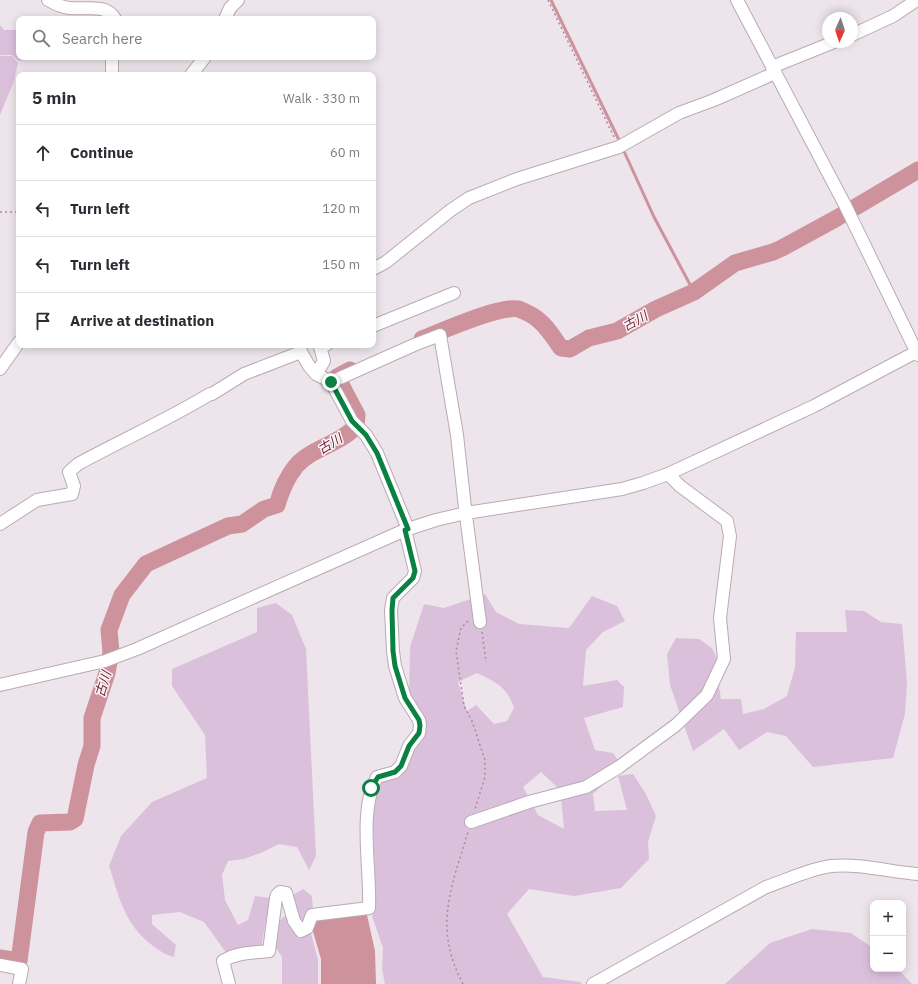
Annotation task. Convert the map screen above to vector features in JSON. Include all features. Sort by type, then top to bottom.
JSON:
[{"type":"street","points":[[48,0],[57,5],[69,8],[104,9],[112,13],[114,16]]},
{"type":"street","points":[[0,685],[109,659],[137,649],[303,577],[407,529],[466,513],[622,489],[668,474],[814,406],[917,353],[845,205],[738,0]]},
{"type":"street","points":[[858,32],[893,16],[917,0]]},
{"type":"street","points":[[226,16],[231,3]]},
{"type":"street","points":[[376,267],[386,262],[451,210],[470,198],[516,179],[619,146],[679,114],[714,100],[822,48]]},
{"type":"street","points":[[112,60],[112,72]]},
{"type":"street","points":[[193,72],[203,60]]},
{"type":"street","points":[[376,325],[454,293]]},
{"type":"street","points":[[0,524],[36,500],[72,494],[74,486],[69,472],[78,464],[144,428],[183,410],[244,374],[301,349],[316,374],[336,380],[440,335],[458,435],[466,513],[480,620]]},
{"type":"street","points":[[0,369],[16,346]]},
{"type":"street","points":[[316,374],[324,360],[320,348]]},
{"type":"street","points":[[229,984],[223,961],[230,956],[269,951],[276,898],[280,892],[286,894],[294,921],[301,931],[307,928],[312,915],[369,908],[370,888],[366,822],[371,788],[378,777],[395,772],[401,766],[409,746],[419,733],[419,720],[405,698],[395,666],[393,651],[393,598],[413,578],[415,571],[407,529],[377,453],[366,435],[355,424],[336,380]]},
{"type":"street","points":[[471,822],[528,802],[586,787],[619,767],[676,725],[707,695],[724,659],[720,618],[730,536],[726,521],[680,486],[668,474]]},
{"type":"street","points":[[593,984],[766,887],[793,877],[832,866],[856,867],[918,874]]},
{"type":"street","points":[[0,965],[22,969],[19,984]]},
{"type":"path","points":[[548,0],[619,146]]},
{"type":"path","points":[[0,212],[16,212]]},
{"type":"path","points":[[463,984],[450,951],[446,928],[448,899],[485,777],[485,760],[472,721],[464,706],[456,651],[461,628],[466,623],[480,620],[486,662]]},
{"type":"shaded area","points":[[0,25],[4,30],[16,30],[16,58],[12,55],[0,55]]},
{"type":"shaded area","points":[[0,56],[12,56],[18,63],[14,81],[0,115]]},
{"type":"shaded area","points":[[485,594],[496,612],[519,624],[569,628],[592,596],[617,606],[625,621],[603,632],[586,650],[583,686],[617,680],[624,687],[623,707],[584,718],[595,750],[613,753],[619,762],[585,785],[560,790],[541,772],[523,787],[538,815],[564,829],[561,798],[606,782],[593,794],[595,811],[627,810],[618,776],[633,774],[646,794],[656,816],[648,842],[649,859],[621,888],[574,896],[529,889],[507,914],[543,977],[581,982],[581,984],[385,984],[382,969],[383,948],[372,916],[376,907],[373,822],[374,793],[423,730],[409,694],[410,647],[424,604],[444,608]],"holes":[[[477,673],[495,682],[508,695],[514,708],[507,721],[494,724],[476,705],[467,711],[458,682]]]},
{"type":"shaded area","points":[[276,603],[292,615],[306,649],[316,856],[309,870],[297,847],[279,844],[244,859],[228,861],[222,875],[225,900],[238,925],[248,920],[255,896],[270,898],[261,948],[227,954],[204,922],[180,912],[152,915],[152,924],[176,945],[174,957],[170,956],[151,945],[133,925],[123,907],[109,866],[121,836],[152,802],[207,778],[205,735],[172,686],[172,669],[257,632],[257,608]]},
{"type":"shaded area","points":[[845,610],[864,611],[881,622],[902,624],[907,683],[905,714],[893,758],[813,767],[786,736],[767,732],[739,750],[724,729],[693,751],[670,685],[667,654],[676,638],[699,639],[712,648],[723,671],[719,686],[721,699],[741,699],[743,714],[764,709],[787,696],[795,667],[796,632],[847,632]]},
{"type":"shaded area","points":[[303,889],[312,896],[313,910],[304,921],[298,921],[291,896]]},
{"type":"shaded area","points":[[365,913],[367,915],[375,951],[376,984],[321,984],[321,959],[312,928],[316,919]]},
{"type":"shaded area","points":[[285,916],[298,934],[310,930],[318,960],[318,984],[282,984],[282,957],[274,945],[276,924]]},
{"type":"shaded area","points":[[812,929],[851,933],[870,946],[870,972],[901,972],[912,984],[725,984],[770,943]]},
{"type":"waterway","points":[[551,0],[619,140]]},
{"type":"waterway","points":[[623,149],[654,217],[694,292]]},
{"type":"waterway","name":"古川","points":[[422,339],[485,315],[510,309],[519,309],[541,322],[561,348],[570,349],[589,338],[617,331],[656,309],[694,292],[735,263],[782,248],[837,218],[918,170]]},
{"type":"waterway","name":"古川","points":[[0,958],[19,961],[36,832],[40,823],[70,822],[75,819],[86,765],[92,746],[92,718],[107,673],[111,652],[109,630],[122,595],[146,564],[228,526],[242,524],[264,509],[277,505],[285,484],[296,466],[309,455],[345,436],[354,428],[357,415],[337,377],[350,370]]},
{"type":"route","points":[[331,382],[352,421],[366,435],[377,453],[391,484],[408,529],[405,530],[415,571],[413,578],[393,598],[393,651],[395,666],[405,698],[419,720],[419,733],[409,746],[401,766],[395,772],[385,773],[378,777],[371,788]]}]
